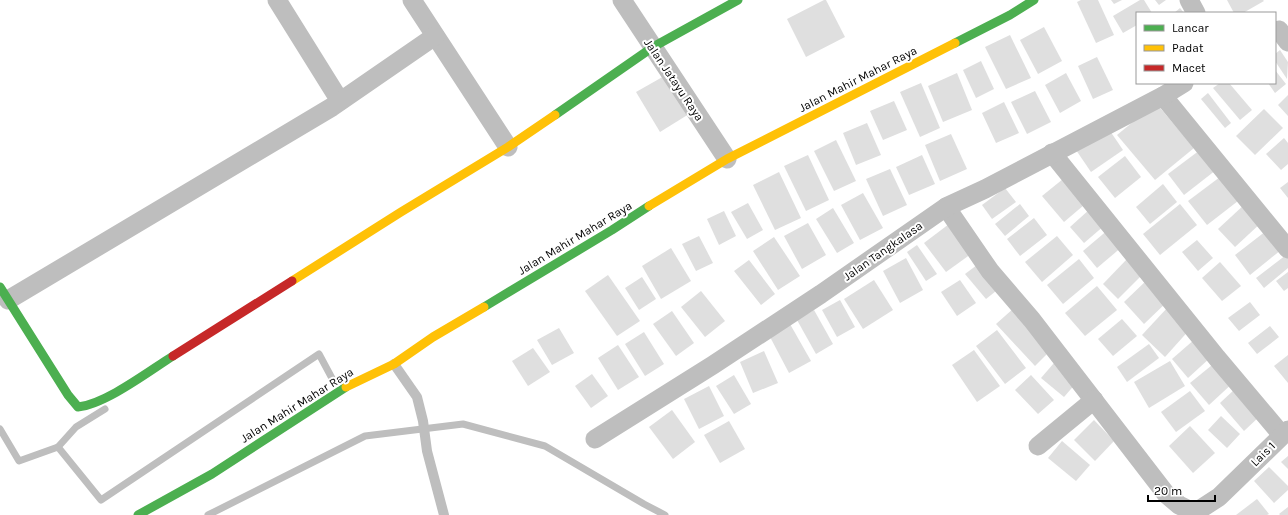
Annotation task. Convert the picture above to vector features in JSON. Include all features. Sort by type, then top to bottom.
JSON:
[{"type":"street","points":[[277,0],[340,100]]},
{"type":"street","points":[[412,0],[434,36],[508,147]]},
{"type":"street","name":"Jalan Jatayu Raya","points":[[622,0],[727,159]]},
{"type":"street","points":[[434,36],[340,100],[4,293],[75,404],[81,407],[88,406],[113,394],[401,212],[508,147],[653,47],[738,0]]},
{"type":"street","name":"Jalan Mahir Mahar Raya","points":[[138,515],[212,474],[350,384],[394,364],[434,337],[727,159],[982,29],[1034,0]]},
{"type":"street","points":[[1189,0],[1195,12]]},
{"type":"street","name":"Jalan Tangkalasa","points":[[595,440],[815,298],[946,207],[986,189],[1163,96],[1182,84]]},
{"type":"street","points":[[1163,96],[1288,249]]},
{"type":"street","points":[[1052,153],[1212,352],[1285,432]]},
{"type":"street","points":[[946,207],[990,271],[1032,320],[1094,400],[1038,446]]},
{"type":"street","name":"Lais 1","points":[[1094,400],[1166,494],[1179,505],[1189,510],[1199,510],[1219,497],[1285,432]]},
{"type":"lane","points":[[394,364],[416,397],[427,451],[444,515]]},
{"type":"building","points":[[826,0],[845,37],[806,57],[787,19]]},
{"type":"building","points":[[1081,0],[1098,0],[1114,35],[1096,43],[1077,2]]},
{"type":"building","points":[[1111,0],[1122,0],[1114,4]]},
{"type":"building","points":[[1140,0],[1144,0],[1151,12],[1136,12],[1136,26],[1123,33],[1113,16]]},
{"type":"building","points":[[1155,0],[1166,0],[1159,5]]},
{"type":"building","points":[[1227,0],[1264,1],[1245,12],[1233,12]]},
{"type":"building","points":[[1180,8],[1183,12],[1175,12]]},
{"type":"building","points":[[1044,27],[1062,61],[1038,74],[1020,40]]},
{"type":"building","points":[[1010,35],[1031,78],[1006,89],[985,47]]},
{"type":"building","points":[[1280,50],[1288,62],[1287,79],[1276,62],[1276,53]]},
{"type":"building","points":[[1097,57],[1113,90],[1093,99],[1078,66]]},
{"type":"building","points":[[981,61],[994,89],[976,98],[963,70]]},
{"type":"building","points":[[1276,71],[1286,84],[1275,93],[1269,84],[1276,84]]},
{"type":"building","points":[[957,73],[972,110],[943,122],[928,86]]},
{"type":"building","points":[[1066,73],[1081,101],[1060,113],[1045,85]]},
{"type":"building","points":[[666,75],[689,114],[660,132],[636,92]]},
{"type":"building","points":[[921,83],[940,128],[920,137],[900,92]]},
{"type":"building","points":[[1219,84],[1230,84],[1252,110],[1240,120],[1213,88]]},
{"type":"building","points":[[1035,91],[1051,122],[1027,134],[1011,102]]},
{"type":"building","points":[[1208,93],[1231,123],[1225,128],[1201,99]]},
{"type":"building","points":[[1288,95],[1288,116],[1278,105]]},
{"type":"building","points":[[894,101],[907,130],[883,140],[870,111]]},
{"type":"building","points":[[1004,102],[1019,133],[996,143],[982,113]]},
{"type":"building","points":[[1156,103],[1194,148],[1155,180],[1117,135]]},
{"type":"building","points":[[1264,109],[1283,128],[1255,155],[1236,136]]},
{"type":"building","points":[[867,123],[881,155],[856,165],[843,133]]},
{"type":"building","points":[[1108,128],[1123,150],[1091,172],[1076,150]]},
{"type":"building","points":[[951,134],[967,169],[940,181],[925,145]]},
{"type":"building","points":[[1284,138],[1288,143],[1288,164],[1281,170],[1266,154]]},
{"type":"building","points":[[836,140],[856,181],[834,191],[814,151]]},
{"type":"building","points":[[1200,150],[1216,170],[1184,195],[1168,174]]},
{"type":"building","points":[[808,155],[829,200],[806,211],[784,166]]},
{"type":"building","points":[[922,155],[935,184],[909,195],[896,167]]},
{"type":"building","points":[[1125,156],[1141,177],[1115,198],[1098,177]]},
{"type":"building","points":[[890,169],[907,205],[883,216],[866,179]]},
{"type":"building","points":[[779,172],[801,218],[775,230],[753,185]]},
{"type":"building","points":[[1220,177],[1238,201],[1207,225],[1188,201]]},
{"type":"building","points":[[1063,179],[1084,205],[1064,222],[1042,196]]},
{"type":"building","points":[[1288,182],[1288,198],[1280,188]]},
{"type":"building","points":[[1163,184],[1177,202],[1150,224],[1136,207]]},
{"type":"building","points":[[1005,188],[1016,202],[992,219],[982,205]]},
{"type":"building","points":[[863,193],[883,228],[860,240],[841,205]]},
{"type":"building","points":[[748,203],[763,230],[747,239],[731,212]]},
{"type":"building","points":[[1020,204],[1029,216],[1005,236],[995,224]]},
{"type":"building","points":[[1180,204],[1197,225],[1160,255],[1143,234]]},
{"type":"building","points":[[1245,204],[1262,222],[1235,247],[1218,229]]},
{"type":"building","points":[[833,208],[854,243],[837,253],[816,219]]},
{"type":"building","points":[[1090,209],[1105,225],[1084,243],[1070,227]]},
{"type":"building","points":[[724,211],[736,236],[719,245],[707,219]]},
{"type":"building","points":[[1034,218],[1047,235],[1020,256],[1007,239]]},
{"type":"building","points":[[808,223],[826,255],[802,269],[784,236]]},
{"type":"building","points":[[949,224],[971,254],[946,272],[924,243]]},
{"type":"building","points":[[1109,229],[1123,246],[1097,268],[1083,251]]},
{"type":"building","points":[[1266,231],[1281,250],[1250,275],[1235,255]]},
{"type":"building","points":[[699,236],[713,263],[696,271],[682,244]]},
{"type":"building","points":[[1057,236],[1073,255],[1042,282],[1025,262]]},
{"type":"building","points":[[774,237],[800,276],[778,290],[753,251]]},
{"type":"building","points":[[1197,240],[1213,258],[1198,271],[1182,252]]},
{"type":"building","points":[[917,245],[937,274],[926,281],[907,252]]},
{"type":"building","points":[[671,248],[691,281],[661,299],[642,266]]},
{"type":"building","points":[[1286,255],[1288,257],[1288,268],[1264,288],[1256,278]]},
{"type":"building","points":[[906,258],[923,290],[900,303],[883,271]]},
{"type":"building","points":[[1128,258],[1144,273],[1118,299],[1103,284]]},
{"type":"building","points":[[1079,259],[1094,278],[1063,304],[1047,285]]},
{"type":"building","points":[[749,260],[775,294],[761,305],[734,271]]},
{"type":"building","points":[[981,262],[1001,287],[986,299],[965,274]]},
{"type":"building","points":[[1220,262],[1241,286],[1222,301],[1202,278]]},
{"type":"building","points":[[1288,272],[1288,288],[1284,291],[1276,281]]},
{"type":"building","points":[[608,275],[640,321],[617,336],[585,291]]},
{"type":"building","points":[[642,277],[656,299],[639,310],[625,288]]},
{"type":"building","points":[[1148,279],[1169,300],[1144,324],[1124,302]]},
{"type":"building","points":[[874,280],[893,310],[863,329],[844,299]]},
{"type":"building","points":[[960,280],[976,303],[957,316],[941,292]]},
{"type":"building","points":[[1097,286],[1117,310],[1085,336],[1065,313]]},
{"type":"building","points":[[701,291],[725,321],[705,337],[681,307]]},
{"type":"building","points":[[840,300],[855,327],[837,337],[822,310]]},
{"type":"building","points":[[1250,302],[1260,315],[1239,331],[1228,318]]},
{"type":"building","points":[[1168,307],[1191,328],[1165,357],[1142,335]]},
{"type":"building","points":[[1014,308],[1052,349],[1035,366],[996,324]]},
{"type":"building","points":[[814,310],[833,344],[816,354],[797,320]]},
{"type":"building","points":[[672,311],[694,343],[676,356],[653,324]]},
{"type":"building","points":[[1122,319],[1137,336],[1113,356],[1098,339]]},
{"type":"building","points":[[790,324],[811,361],[789,373],[769,335]]},
{"type":"building","points":[[1270,326],[1279,337],[1257,354],[1248,343]]},
{"type":"building","points":[[559,328],[574,353],[552,365],[537,340]]},
{"type":"building","points":[[997,330],[1026,368],[1005,384],[976,346]]},
{"type":"building","points":[[644,332],[664,364],[645,376],[625,344]]},
{"type":"building","points":[[1195,339],[1211,357],[1188,378],[1172,359]]},
{"type":"building","points":[[1149,344],[1159,358],[1127,382],[1117,367]]},
{"type":"building","points":[[618,345],[639,377],[618,390],[598,358]]},
{"type":"building","points":[[533,348],[550,372],[528,386],[512,361]]},
{"type":"building","points":[[974,350],[1000,386],[977,402],[952,365]]},
{"type":"building","points":[[764,351],[778,383],[753,393],[740,362]]},
{"type":"building","points":[[1288,355],[1288,383],[1274,366]]},
{"type":"building","points":[[1170,361],[1185,386],[1149,408],[1134,382]]},
{"type":"building","points":[[1217,361],[1235,381],[1209,405],[1190,383]]},
{"type":"building","points":[[1054,363],[1077,382],[1064,397],[1041,378]]},
{"type":"building","points":[[592,374],[608,396],[591,408],[575,386]]},
{"type":"building","points":[[734,375],[751,404],[734,414],[716,386]]},
{"type":"building","points":[[1031,375],[1054,400],[1038,414],[1015,390]]},
{"type":"building","points":[[709,386],[724,416],[699,429],[684,399]]},
{"type":"building","points":[[1236,388],[1261,415],[1244,431],[1220,403]]},
{"type":"building","points":[[1190,391],[1205,411],[1176,432],[1161,412]]},
{"type":"building","points":[[672,410],[695,442],[673,459],[649,427]]},
{"type":"building","points":[[1221,416],[1240,434],[1227,448],[1208,430]]},
{"type":"building","points":[[1094,420],[1114,441],[1095,461],[1074,440]]},
{"type":"building","points":[[729,421],[745,449],[720,463],[704,435]]},
{"type":"building","points":[[1190,426],[1215,453],[1193,473],[1169,446]]},
{"type":"building","points":[[1062,441],[1090,465],[1076,481],[1048,458]]},
{"type":"building","points":[[1288,456],[1288,469],[1281,462]]},
{"type":"building","points":[[1269,467],[1288,486],[1288,490],[1274,503],[1254,481]]},
{"type":"building","points":[[1257,499],[1269,514],[1236,515]]},
{"type":"building","points":[[1288,507],[1288,515],[1279,514]]},
{"type":"waterway","points":[[0,429],[19,461],[58,447],[101,500],[319,354],[334,382]]},
{"type":"waterway","points":[[58,447],[76,427],[105,409]]},
{"type":"waterway","points":[[208,515],[365,436],[463,424],[545,446],[665,515]]},
{"type":"traffic: fast","points":[[555,115],[653,47],[738,0]]},
{"type":"traffic: fast","points":[[955,43],[1010,15],[1034,0]]},
{"type":"traffic: fast","points":[[484,307],[649,206]]},
{"type":"traffic: fast","points":[[0,287],[68,395],[78,407],[89,405],[114,394],[173,356]]},
{"type":"traffic: fast","points":[[138,515],[212,474],[346,387]]},
{"type":"traffic: slow","points":[[649,206],[727,159],[955,43]]},
{"type":"traffic: slow","points":[[292,281],[508,147],[555,115]]},
{"type":"traffic: slow","points":[[346,387],[394,364],[433,337],[484,307]]},
{"type":"traffic: jam","points":[[173,356],[292,281]]}]
